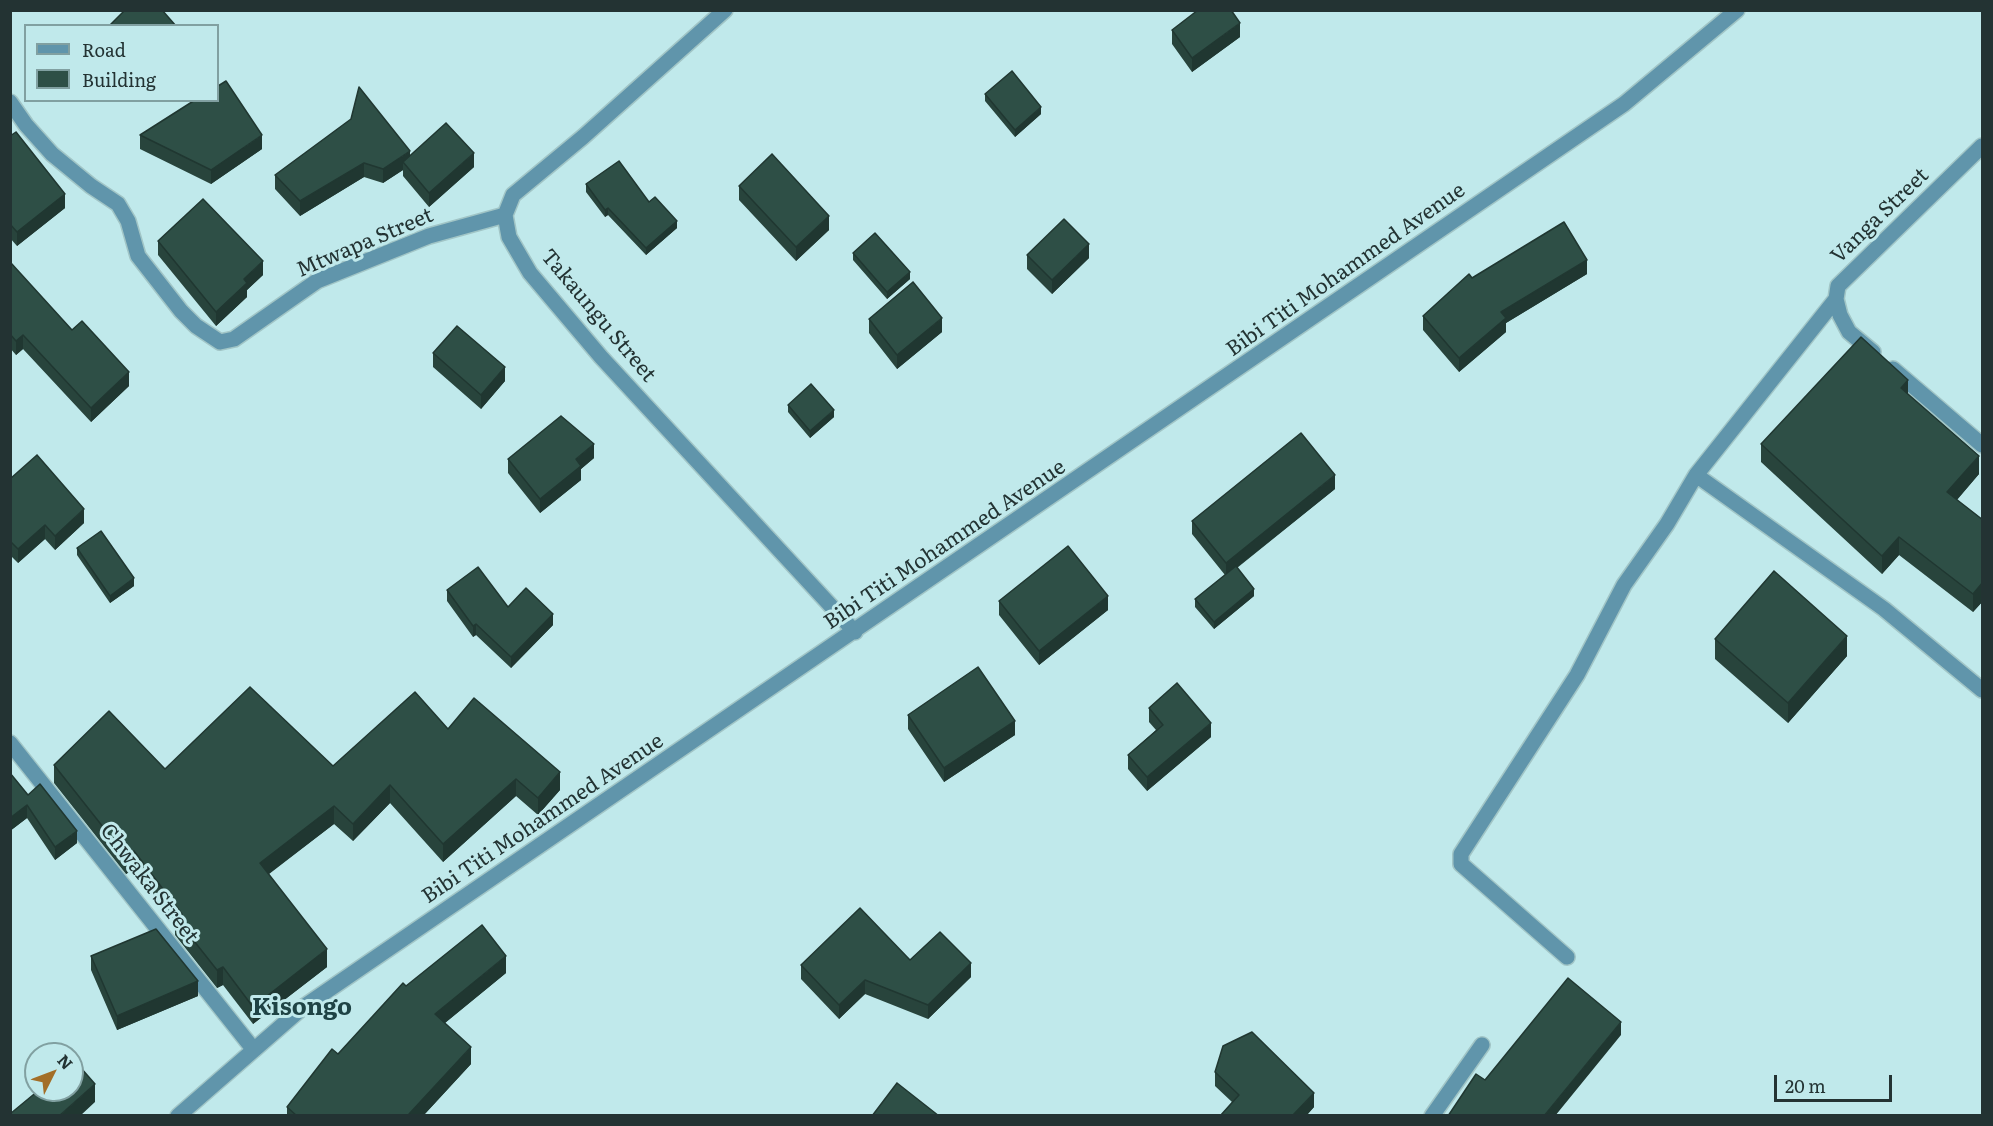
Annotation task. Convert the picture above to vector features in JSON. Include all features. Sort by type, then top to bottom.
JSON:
[{"type":"street","points":[[505,215],[513,195],[583,137],[725,10]]},
{"type":"street","name":"Bibi Titi Mohammed Avenue","points":[[178,1116],[302,1008],[1624,104],[1737,10]]},
{"type":"street","name":"Mtwapa Street","points":[[10,102],[26,125],[52,154],[91,186],[118,204],[128,221],[138,256],[196,326],[220,342],[234,339],[317,281],[429,236],[505,215]]},
{"type":"street","name":"Vanga Street","points":[[1983,146],[1838,286],[1836,299],[1840,315],[1849,332],[1983,445]]},
{"type":"street","name":"Takaungu Street","points":[[505,215],[509,237],[530,273],[601,357],[855,632]]},
{"type":"street","points":[[1567,957],[1461,864],[1459,859],[1577,675],[1624,585],[1667,524],[1696,474],[1836,299]]},
{"type":"street","points":[[1696,474],[1884,609],[1983,690]]},
{"type":"street","name":"Chwaka Street","points":[[10,743],[254,1050]]},
{"type":"street","points":[[1432,1116],[1482,1045]]},
{"type":"building","points":[[125,10],[162,10],[174,24],[111,24]]},
{"type":"building","points":[[1198,10],[1231,10],[1240,23],[1192,58],[1172,30]]},
{"type":"building","points":[[1012,71],[1041,107],[1015,130],[985,94]]},
{"type":"building","points":[[226,81],[262,135],[211,170],[140,135],[192,102],[219,102],[219,85]]},
{"type":"building","points":[[359,87],[410,151],[383,169],[364,163],[300,201],[275,175],[351,119]]},
{"type":"building","points":[[446,123],[474,153],[429,193],[403,162]]},
{"type":"building","points":[[16,132],[65,194],[17,232],[10,224],[10,136]]},
{"type":"building","points":[[772,154],[829,216],[796,247],[739,186]]},
{"type":"building","points":[[619,161],[649,202],[655,197],[677,221],[646,248],[608,208],[605,210],[586,184]]},
{"type":"building","points":[[203,199],[263,261],[244,279],[247,283],[216,312],[158,241]]},
{"type":"building","points":[[1064,219],[1089,244],[1052,280],[1027,255]]},
{"type":"building","points":[[1564,222],[1587,260],[1501,312],[1506,318],[1459,358],[1423,316],[1469,274],[1472,278]]},
{"type":"building","points":[[875,233],[910,272],[887,292],[853,253]]},
{"type":"building","points":[[11,263],[72,330],[82,321],[129,372],[91,408],[23,335],[16,341],[10,334]]},
{"type":"building","points":[[913,282],[942,318],[897,355],[869,319]]},
{"type":"building","points":[[457,326],[505,367],[481,395],[433,353]]},
{"type":"building","points":[[1861,337],[1908,380],[1901,388],[1979,456],[1947,492],[1983,520],[1983,582],[1973,594],[1899,537],[1882,556],[1761,444]]},
{"type":"building","points":[[811,384],[834,410],[810,431],[788,405]]},
{"type":"building","points":[[561,416],[594,444],[576,459],[581,466],[540,499],[508,459]]},
{"type":"building","points":[[1301,433],[1335,475],[1226,563],[1192,521]]},
{"type":"building","points":[[37,455],[84,509],[55,536],[45,525],[18,549],[10,541],[10,479]]},
{"type":"building","points":[[101,531],[134,578],[110,596],[77,548]]},
{"type":"building","points":[[1068,546],[1108,596],[1039,651],[999,601]]},
{"type":"building","points":[[1236,566],[1254,589],[1214,622],[1195,599]]},
{"type":"building","points":[[478,567],[508,607],[526,588],[553,614],[511,657],[476,624],[473,626],[447,590]]},
{"type":"building","points":[[1774,571],[1847,636],[1788,703],[1715,639]]},
{"type":"building","points":[[978,667],[1015,721],[944,768],[908,715]]},
{"type":"building","points":[[1177,683],[1211,723],[1147,777],[1128,755],[1163,725],[1149,708]]},
{"type":"building","points":[[250,687],[333,766],[415,692],[448,729],[474,698],[560,772],[538,798],[516,779],[443,844],[390,785],[353,824],[334,806],[260,863],[327,949],[253,1007],[223,967],[217,970],[175,917],[182,914],[134,851],[126,856],[54,765],[109,711],[165,769]]},
{"type":"building","points":[[10,773],[28,795],[40,784],[77,831],[55,847],[27,805],[10,818]]},
{"type":"building","points":[[860,908],[910,960],[940,932],[971,963],[928,1005],[865,980],[839,1005],[801,965]]},
{"type":"building","points":[[482,925],[506,956],[435,1014],[471,1047],[409,1114],[410,1116],[297,1116],[287,1107],[332,1049],[338,1054],[403,983],[406,986]]},
{"type":"building","points":[[156,929],[198,981],[117,1016],[91,956]]},
{"type":"building","points":[[1568,978],[1621,1022],[1544,1116],[1448,1116],[1476,1074],[1485,1080]]},
{"type":"building","points":[[1252,1032],[1314,1093],[1292,1116],[1220,1116],[1239,1095],[1215,1072],[1223,1046]]},
{"type":"building","points":[[84,1071],[95,1084],[84,1094]]},
{"type":"building","points":[[897,1083],[939,1116],[872,1116]]},
{"type":"building","points":[[24,1102],[75,1102],[59,1116],[10,1116]]},
{"type":"district","name":"Kisongo","points":[[302,1008]]}]
